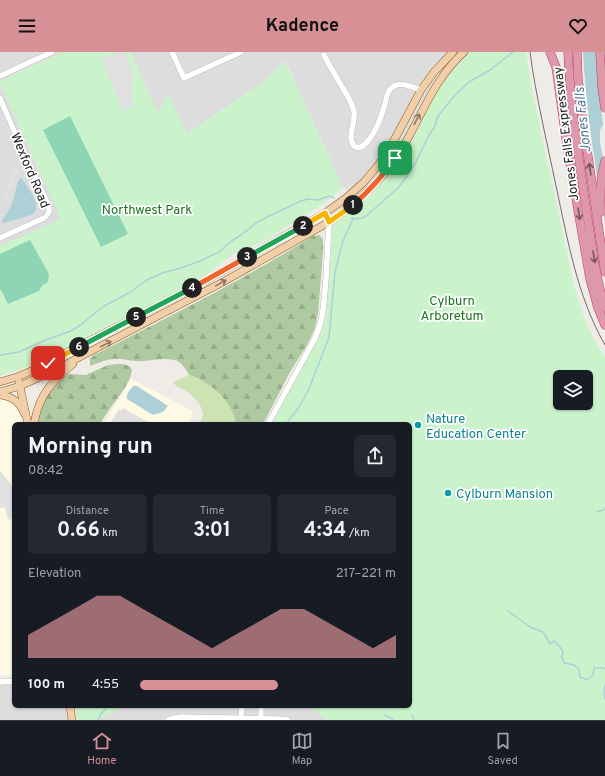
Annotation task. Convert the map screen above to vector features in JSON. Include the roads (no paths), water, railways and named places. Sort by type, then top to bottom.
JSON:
[{"type":"highway","points":[[550,52],[556,67],[567,145],[590,279],[598,308],[605,325]]},
{"type":"highway","name":"Jones Falls Expressway","points":[[567,52],[573,117],[594,258],[597,278],[605,307]]},
{"type":"highway","name":"Jones Falls Expressway","points":[[577,52],[582,116],[605,272]]},
{"type":"highway","points":[[600,52],[605,108]]},
{"type":"highway","points":[[604,263],[600,197],[601,181],[605,162]]},
{"type":"main road","points":[[0,382],[17,377],[48,363],[196,286],[325,213],[346,198],[372,173],[379,164],[392,144],[421,90],[434,72],[453,52]]},
{"type":"main road","points":[[0,392],[20,386],[53,371],[218,285],[329,222],[352,206],[387,170],[402,148],[435,86],[446,71],[464,52]]},
{"type":"main road","points":[[34,422],[39,404],[49,387],[62,373],[84,354]]},
{"type":"main road","points":[[17,377],[28,422]]},
{"type":"main road","points":[[0,395],[10,397],[18,402],[27,422]]},
{"type":"main road","points":[[70,708],[72,720]]},
{"type":"street","points":[[0,76],[52,52]]},
{"type":"street","points":[[172,52],[184,78],[241,52]]},
{"type":"street","points":[[324,55],[352,105],[355,114],[350,136],[356,147],[360,148],[372,137],[381,116],[388,92],[393,87],[400,84],[421,90]]},
{"type":"street","name":"Wexford Road","points":[[0,98],[49,208],[49,214],[44,218],[0,238]]},
{"type":"street","points":[[269,422],[315,339],[320,327],[324,308],[329,222],[325,213]]},
{"type":"street","points":[[0,682],[12,681]]},
{"type":"street","points":[[242,708],[242,718]]},
{"type":"street","points":[[261,708],[261,719]]},
{"type":"street","points":[[168,720],[180,717],[288,720]]},
{"type":"water","name":"Jones Falls","points":[[583,52],[596,52],[603,125],[600,130],[600,143],[605,168],[605,222],[591,137]]},
{"type":"water","points":[[21,177],[29,188],[36,202],[36,210],[29,216],[3,223],[2,220],[14,198],[17,184]]},
{"type":"water","points":[[133,386],[137,386],[168,406],[163,412],[153,415],[127,399],[128,393]]},
{"type":"waterway","points":[[351,218],[358,219],[365,217],[398,188],[415,164],[435,126],[438,116],[455,95],[469,82],[490,70],[513,52]]},
{"type":"waterway","points":[[0,355],[19,352],[43,341],[71,331],[104,306],[129,293],[147,280],[162,273],[200,261],[219,252],[256,223],[269,216],[308,199],[318,200],[329,196],[334,198]]},
{"type":"waterway","points":[[288,422],[299,407],[309,389],[329,337],[335,272],[343,241],[353,219]]},
{"type":"waterway","points":[[597,512],[605,509]]},
{"type":"waterway","points":[[508,611],[530,627],[543,632],[550,644],[554,641],[563,652],[562,657],[564,663],[574,665],[579,669],[580,677],[587,680],[593,675],[594,668],[605,669]]},
{"type":"waterway","points":[[605,685],[605,699]]},
{"type":"waterway","points":[[98,720],[107,708]]},
{"type":"waterway","points":[[385,715],[393,720]]},
{"type":"waterway","points":[[412,715],[414,720]]},
{"type":"tram line","points":[[530,52],[535,86],[574,268],[587,307],[605,345]]},
{"type":"place","name":"Nature Education Center","points":[[418,425]]},
{"type":"place","name":"Cylburn Mansion","points":[[448,493]]},
{"type":"park label","name":"Northwest Park","points":[[147,209]]},
{"type":"park label","name":"Cylburn Arboretum","points":[[452,308]]}]
